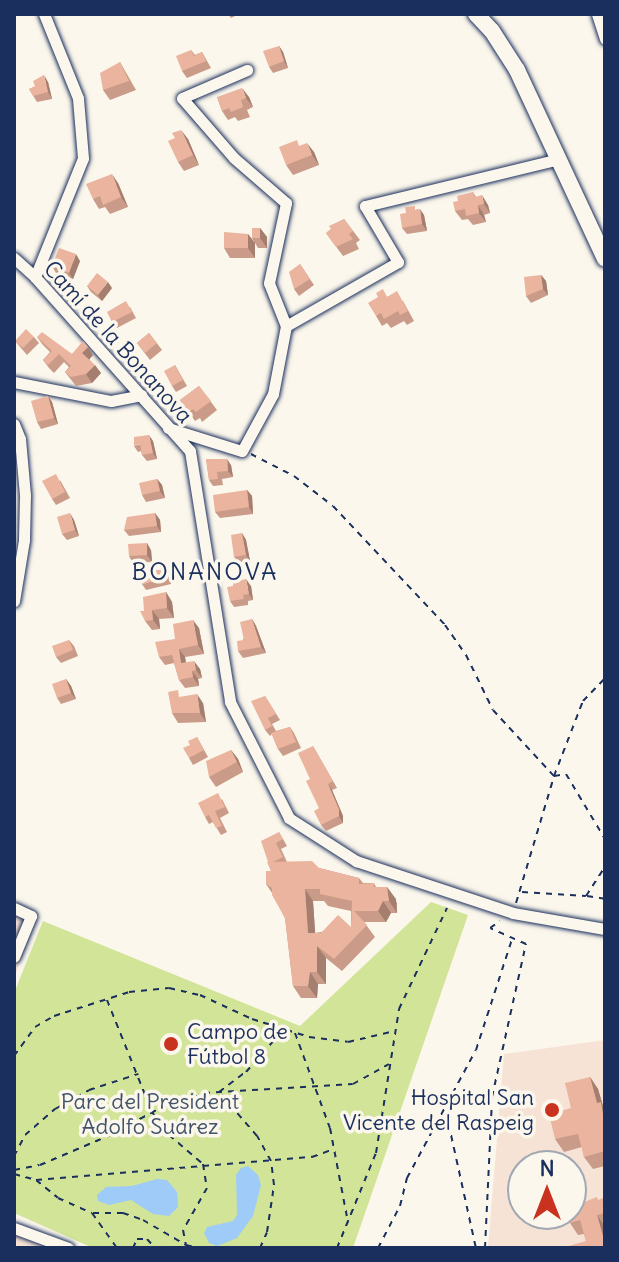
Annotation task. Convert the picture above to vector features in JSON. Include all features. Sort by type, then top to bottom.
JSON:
[{"type":"main road","points":[[476,14],[492,31],[517,70],[605,259]]},
{"type":"street","points":[[35,277],[83,158],[78,98],[44,14]]},
{"type":"street","points":[[597,14],[605,39]]},
{"type":"street","points":[[168,427],[242,451],[273,394],[286,326],[269,283],[286,203],[234,158],[182,98],[247,70]]},
{"type":"street","points":[[286,326],[398,262],[365,206],[559,159]]},
{"type":"street","name":"Camí de la Bonanova","points":[[14,258],[35,277],[190,451],[230,702],[289,818],[356,861],[513,913],[605,929]]},
{"type":"street","points":[[14,382],[111,401],[141,395]]},
{"type":"street","points":[[14,424],[20,439],[25,495],[24,540],[14,601]]},
{"type":"street","points":[[14,908],[31,916],[14,957]]},
{"type":"street","points":[[14,1228],[68,1248]]},
{"type":"path","points":[[242,451],[294,476],[333,506],[445,625],[466,655],[493,710],[554,776]]},
{"type":"path","points":[[485,1248],[492,1097],[526,944],[490,928],[513,913],[554,776],[583,701],[605,678]]},
{"type":"path","points":[[554,776],[566,774],[605,839]]},
{"type":"path","points":[[586,896],[605,867]]},
{"type":"path","points":[[520,892],[605,899]]},
{"type":"path","points":[[337,1248],[376,1153],[399,1009],[447,908]]},
{"type":"path","points":[[378,1248],[400,1206],[407,1178],[476,1050],[512,937]]},
{"type":"path","points":[[14,1056],[35,1027],[54,1016],[107,999],[169,988],[200,995],[295,1032],[348,1042],[395,1031]]},
{"type":"path","points":[[107,999],[152,1112],[169,1135],[203,1164],[207,1188],[183,1230],[186,1245]]},
{"type":"path","points":[[219,1092],[246,1072],[284,1029]]},
{"type":"path","points":[[295,1032],[316,1085],[334,1149],[349,1224]]},
{"type":"path","points":[[14,1172],[40,1165],[152,1112],[204,1093],[353,1084],[389,1064]]},
{"type":"path","points":[[14,1156],[25,1135],[55,1109],[89,1090],[138,1074]]},
{"type":"path","points":[[219,1092],[257,1136],[271,1161],[274,1185],[267,1232],[260,1248]]},
{"type":"path","points":[[445,1111],[476,1248]]},
{"type":"path","points":[[36,1180],[312,1157],[334,1149]]},
{"type":"path","points":[[14,1172],[36,1180],[58,1198],[92,1213],[123,1213],[198,1248]]},
{"type":"path","points":[[92,1213],[117,1248]]},
{"type":"path","points":[[133,1248],[137,1239],[147,1239],[155,1248]]},
{"type":"shaded area","points":[[14,903],[39,913],[14,978]]},
{"type":"shaded area","name":"Hospital San Vicente del Raspeig","points":[[605,1040],[605,1248],[488,1248],[504,1054]]},
{"type":"shaded area","points":[[14,1228],[53,1248],[14,1248]]},
{"type":"green space","name":"Parc del President Adolfo Suárez","points":[[431,902],[468,915],[353,1248],[93,1248],[14,1213],[14,993],[43,921],[300,1026]]},
{"type":"water","points":[[248,1166],[258,1175],[261,1185],[253,1216],[237,1238],[217,1246],[209,1243],[204,1233],[207,1227],[233,1221],[237,1215],[236,1175],[241,1168]]},
{"type":"water","points":[[157,1179],[167,1180],[177,1192],[178,1207],[169,1216],[153,1214],[131,1200],[109,1205],[98,1201],[97,1195],[106,1187],[132,1186]]},
{"type":"building","points":[[279,46],[284,61],[269,67],[263,51]]},
{"type":"building","points":[[191,50],[194,56],[202,52],[206,61],[182,71],[176,56]]},
{"type":"building","points":[[120,62],[129,81],[103,90],[100,73]]},
{"type":"building","points":[[44,75],[48,92],[33,96],[29,89],[35,86],[33,81]]},
{"type":"building","points":[[242,88],[246,98],[241,100],[243,107],[231,112],[229,108],[222,111],[217,97]]},
{"type":"building","points":[[181,130],[193,155],[178,162],[168,141],[175,138],[172,133]]},
{"type":"building","points":[[297,140],[299,146],[307,143],[312,155],[286,165],[279,147]]},
{"type":"building","points":[[112,174],[121,197],[103,205],[100,196],[93,199],[86,184]]},
{"type":"building","points":[[473,192],[475,197],[482,195],[484,204],[478,205],[479,213],[466,216],[465,209],[455,211],[453,202],[458,201],[457,196]]},
{"type":"building","points":[[415,206],[415,210],[420,209],[422,224],[402,228],[400,214],[406,213],[405,207]]},
{"type":"building","points":[[344,219],[353,231],[349,234],[353,239],[336,247],[326,233],[331,229],[329,226]]},
{"type":"building","points":[[252,228],[260,228],[260,238],[252,238]]},
{"type":"building","points":[[224,232],[248,234],[248,248],[224,248]]},
{"type":"building","points":[[59,248],[76,254],[69,273],[52,266]]},
{"type":"building","points":[[300,264],[310,279],[294,289],[289,272]]},
{"type":"building","points":[[97,273],[108,282],[98,295],[87,286]]},
{"type":"building","points":[[541,275],[543,289],[526,296],[524,277]]},
{"type":"building","points":[[383,289],[387,297],[397,291],[408,311],[400,315],[398,311],[384,319],[381,313],[376,316],[368,303],[378,297],[376,293]]},
{"type":"building","points":[[126,301],[132,312],[112,322],[107,312]]},
{"type":"building","points":[[26,329],[34,337],[23,348],[15,341]]},
{"type":"building","points":[[42,332],[72,354],[83,341],[88,347],[82,353],[95,365],[86,374],[71,377],[65,372],[71,366],[59,354],[48,365],[43,360],[52,351],[37,337]]},
{"type":"building","points":[[149,333],[157,343],[145,353],[137,343]]},
{"type":"building","points":[[175,365],[183,380],[172,386],[164,371]]},
{"type":"building","points":[[199,386],[211,401],[196,412],[193,409],[189,412],[180,400]]},
{"type":"building","points":[[48,396],[54,418],[37,422],[31,401]]},
{"type":"building","points":[[149,435],[153,453],[142,455],[140,444],[134,446],[134,437]]},
{"type":"building","points":[[206,459],[227,459],[228,471],[217,472],[218,479],[209,480]]},
{"type":"building","points":[[56,474],[65,492],[52,499],[42,481]]},
{"type":"building","points":[[157,479],[160,491],[142,495],[139,483]]},
{"type":"building","points":[[247,490],[249,507],[215,512],[213,495]]},
{"type":"building","points":[[70,513],[75,530],[62,534],[57,517]]},
{"type":"building","points":[[155,513],[157,526],[124,530],[127,517]]},
{"type":"building","points":[[242,533],[246,555],[234,557],[231,535]]},
{"type":"building","points":[[147,543],[147,555],[129,556],[128,544]]},
{"type":"building","points":[[139,570],[165,570],[167,578],[142,584]]},
{"type":"building","points":[[246,579],[249,594],[243,595],[244,599],[230,601],[227,587]]},
{"type":"building","points":[[166,592],[167,608],[152,610],[153,620],[145,621],[140,611],[144,611],[143,597]]},
{"type":"building","points":[[252,619],[261,647],[238,651],[237,641],[244,640],[240,622]]},
{"type":"building","points":[[193,620],[198,645],[179,649],[181,663],[194,661],[196,670],[192,671],[193,677],[179,680],[172,655],[159,657],[155,642],[175,639],[173,624]]},
{"type":"building","points":[[69,640],[73,650],[56,657],[52,646]]},
{"type":"building","points":[[66,679],[71,693],[57,698],[52,684]]},
{"type":"building","points":[[178,690],[179,697],[197,694],[200,713],[172,713],[168,692]]},
{"type":"building","points":[[265,696],[276,714],[268,718],[272,726],[265,730],[251,701]]},
{"type":"building","points":[[290,727],[296,742],[278,749],[271,733]]},
{"type":"building","points":[[197,737],[204,750],[189,758],[183,748],[190,745],[188,741]]},
{"type":"building","points":[[313,746],[333,781],[328,784],[339,809],[339,816],[321,825],[314,811],[319,808],[306,781],[310,779],[298,753]]},
{"type":"building","points":[[231,750],[237,762],[209,777],[206,761]]},
{"type":"building","points":[[218,793],[225,807],[215,811],[222,826],[216,828],[209,815],[205,817],[198,803]]},
{"type":"building","points":[[279,832],[283,839],[276,843],[283,857],[268,862],[261,841]]},
{"type":"building","points":[[312,861],[319,868],[359,878],[359,884],[374,883],[374,887],[387,887],[389,901],[383,901],[378,911],[354,911],[367,925],[334,959],[317,946],[317,972],[310,972],[308,986],[293,986],[285,918],[272,895],[272,888],[266,884],[266,871],[271,871],[267,862]],"holes":[[[305,889],[320,889],[320,894],[352,901],[351,927],[338,915],[321,933],[308,933]]]},
{"type":"building","points":[[590,1077],[597,1103],[601,1102],[605,1151],[587,1156],[578,1134],[555,1139],[549,1114],[571,1108],[565,1083]]},
{"type":"building","points":[[603,1198],[605,1213],[597,1215],[605,1236],[605,1248],[562,1248],[586,1241],[583,1230],[587,1230],[587,1201]]},
{"type":"place","name":"Campo de Fútbol 8","points":[[171,1044]]},
{"type":"place","name":"Hospital San Vicente del Raspeig","points":[[552,1110]]},
{"type":"district","name":"BONANOVA","points":[[205,572]]}]
